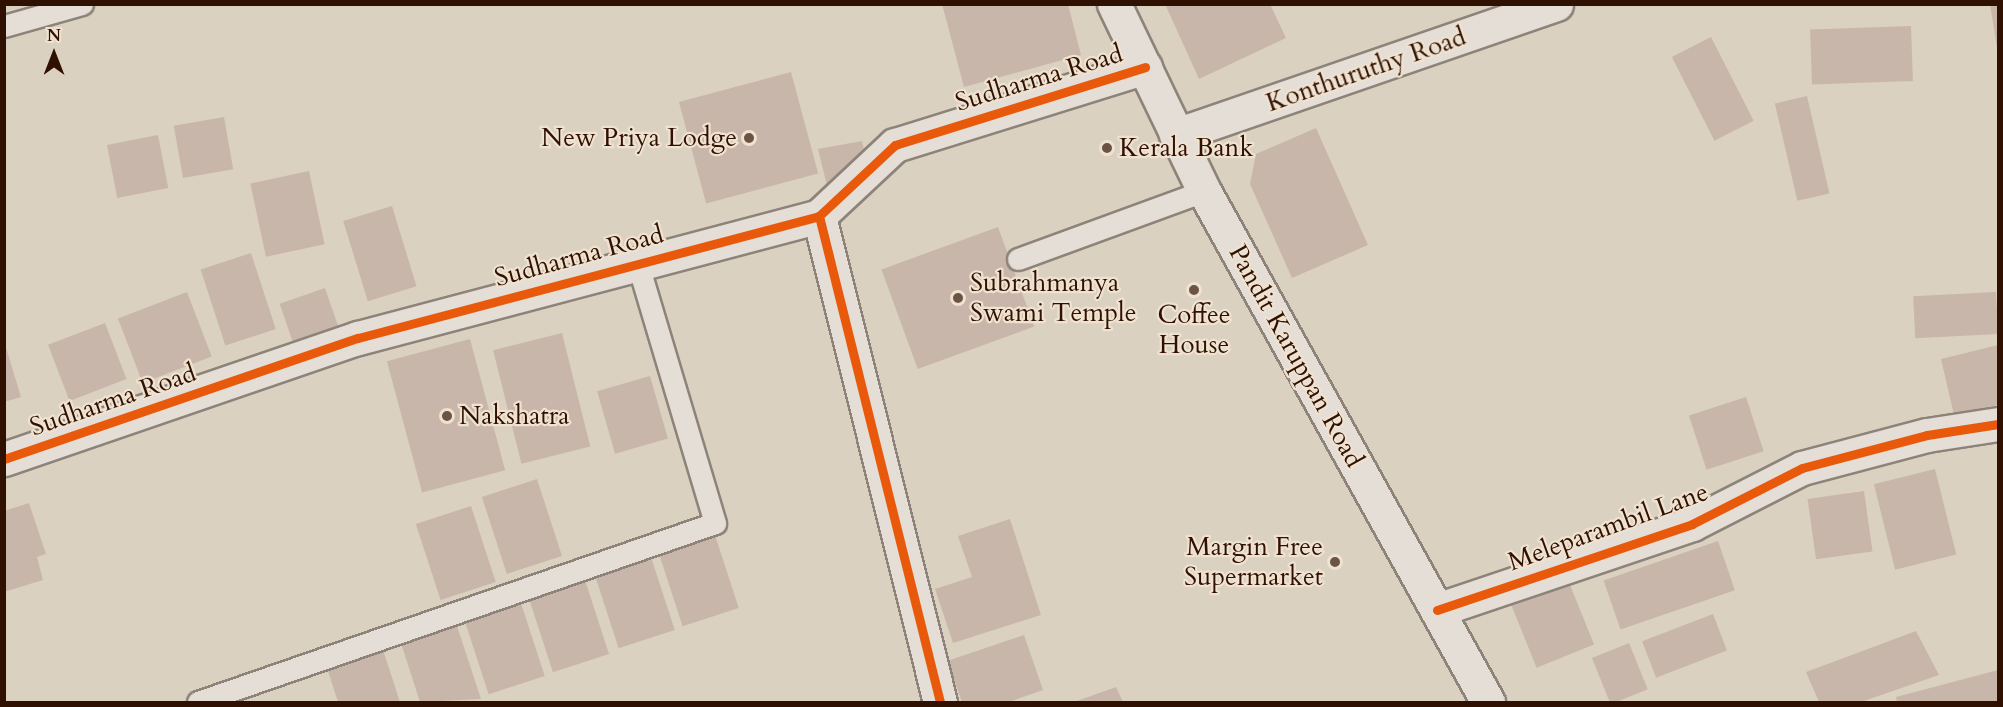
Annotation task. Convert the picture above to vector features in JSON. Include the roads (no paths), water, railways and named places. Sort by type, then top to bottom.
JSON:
[{"type":"street","name":"Pandit Karuppan Road","points":[[1114,4],[1204,191],[1488,702]]},
{"type":"street","name":"Konthuruthy Road","points":[[1176,135],[1556,4]]},
{"type":"street","name":"Sudharma Road","points":[[4,459],[358,338],[637,261],[819,216],[895,144],[1144,67]]},
{"type":"street","points":[[819,216],[940,702]]},
{"type":"street","name":"Meleparambil Lane","points":[[1437,610],[1692,524],[1802,468],[1927,435],[1998,424]]},
{"type":"lane","points":[[4,26],[82,4]]},
{"type":"lane","points":[[1018,259],[1204,191]]},
{"type":"lane","points":[[198,702],[715,523],[637,261]]},
{"type":"place","name":"New Priya Lodge","points":[[749,138]]},
{"type":"place","name":"Kerala Bank","points":[[1107,148]]},
{"type":"place","name":"Coffee House","points":[[1194,290]]},
{"type":"place","name":"Subrahmanya Swami Temple","points":[[958,298]]},
{"type":"place","name":"Nakshatra","points":[[447,416]]},
{"type":"place","name":"Margin Free Supermarket","points":[[1335,562]]}]
